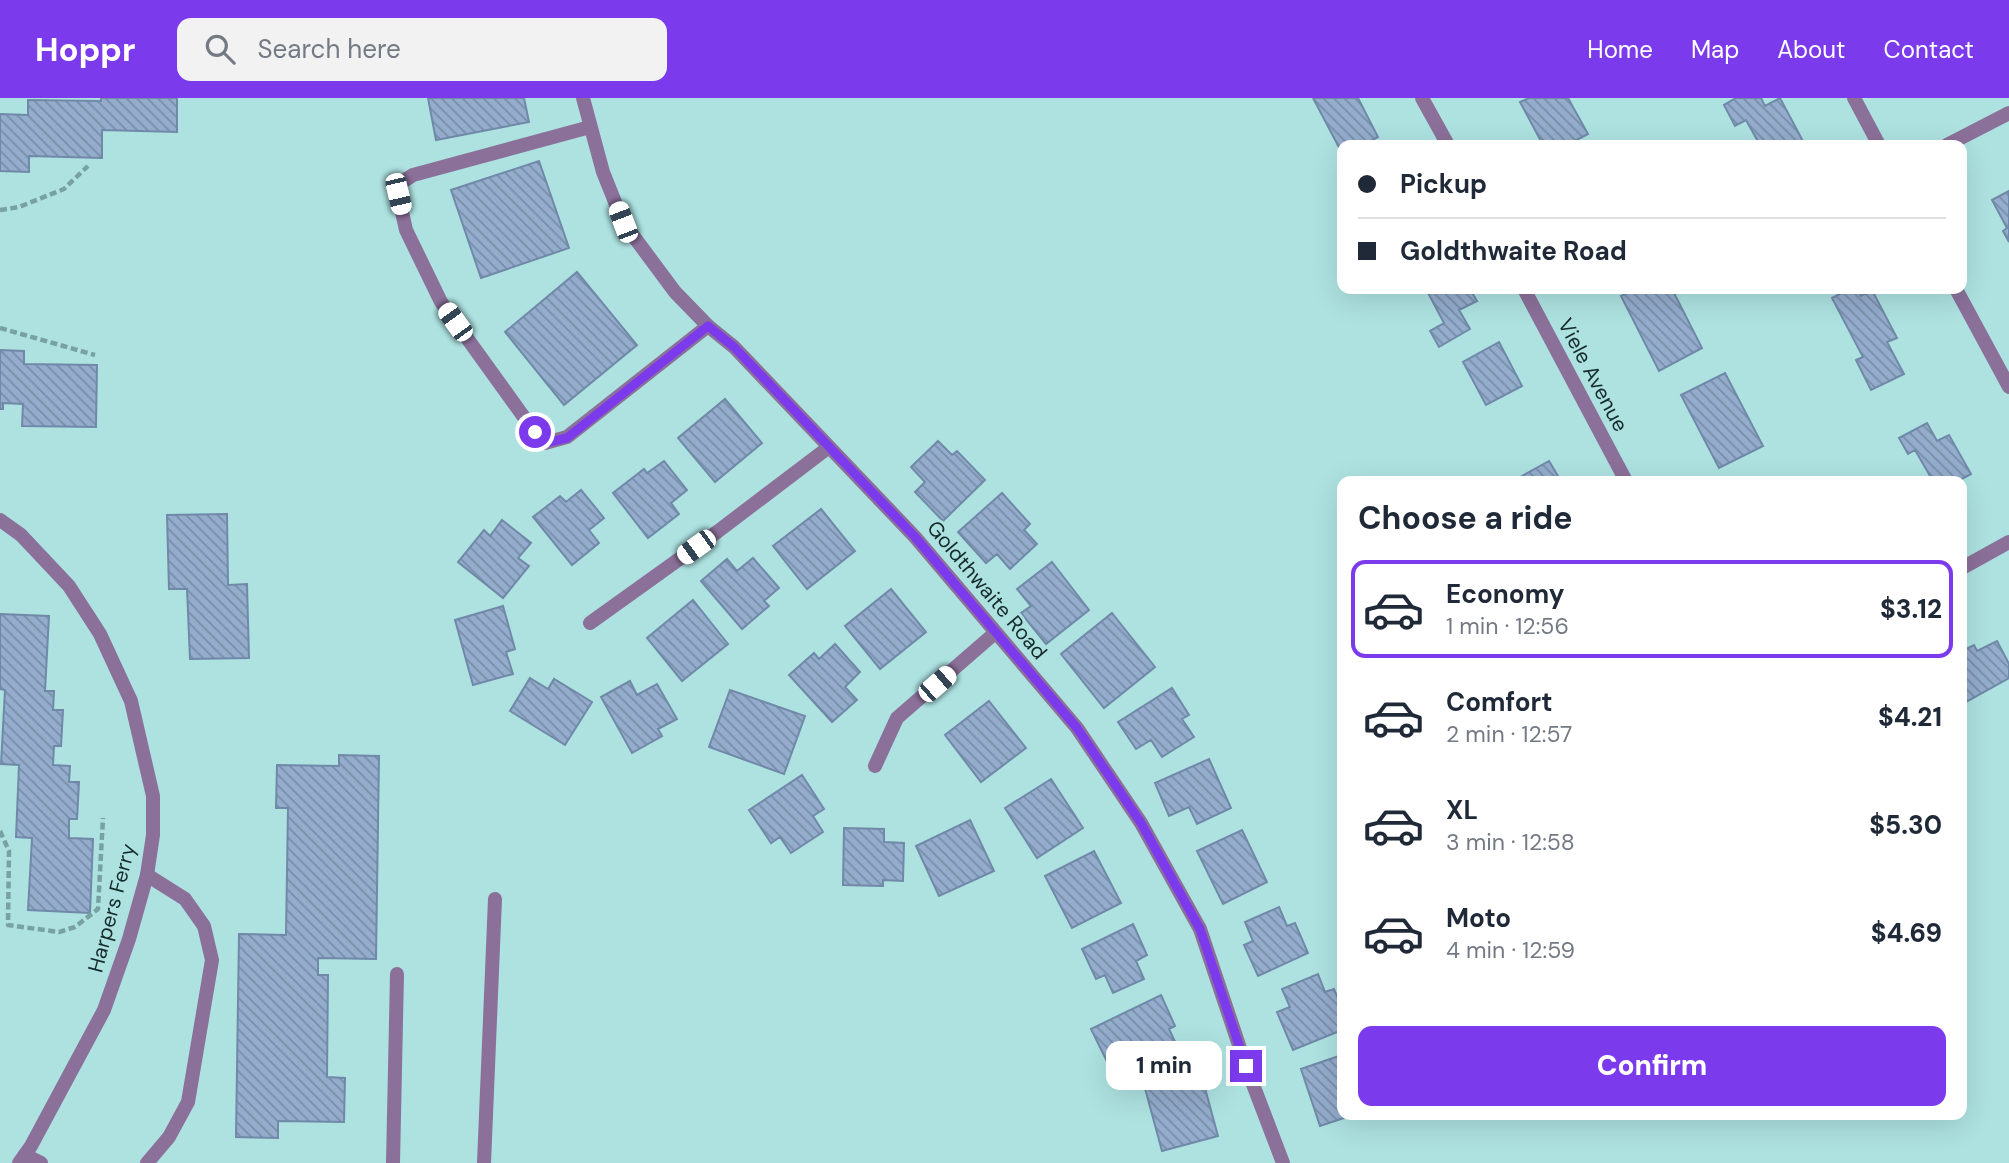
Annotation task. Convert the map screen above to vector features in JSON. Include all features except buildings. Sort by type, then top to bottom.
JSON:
[{"type":"street","name":"Goldthwaite Road","points":[[583,98],[603,172],[623,222],[675,292],[708,326],[734,347],[915,537],[1077,728],[1141,823],[1200,929],[1246,1066],[1283,1163]]},
{"type":"street","points":[[1422,98],[1445,140]]},
{"type":"street","points":[[1854,98],[1876,140]]},
{"type":"street","points":[[1957,140],[2009,113]]},
{"type":"street","points":[[590,127],[413,175],[402,182],[398,194],[406,230],[441,302],[545,443],[567,438],[708,326]]},
{"type":"street","name":"Viele Avenue","points":[[1527,294],[1623,476]]},
{"type":"street","points":[[1959,294],[2009,387]]},
{"type":"street","points":[[590,623],[829,447]]},
{"type":"street","name":"Harpers Ferry","points":[[0,520],[21,535],[69,586],[100,634],[131,701],[153,796],[153,835],[130,939],[104,1010],[22,1159]]},
{"type":"street","points":[[1967,565],[2009,542]]},
{"type":"street","points":[[875,766],[897,718],[996,633]]},
{"type":"street","points":[[146,874],[185,899],[204,926],[212,960],[188,1102],[169,1137],[147,1163]]},
{"type":"street","points":[[484,1163],[495,899]]},
{"type":"street","points":[[393,1163],[397,974]]},
{"type":"street","points":[[22,1159],[41,1163]]},
{"type":"path","points":[[0,210],[19,208],[64,189],[88,166]]},
{"type":"path","points":[[0,328],[95,355]]},
{"type":"path","points":[[0,831],[9,851],[8,925],[59,932],[75,927],[99,909],[103,818]]},
{"type":"route","points":[[535,432],[545,443],[567,438],[708,326],[734,347],[915,537],[1077,728],[1141,823],[1200,929],[1246,1066]]}]
